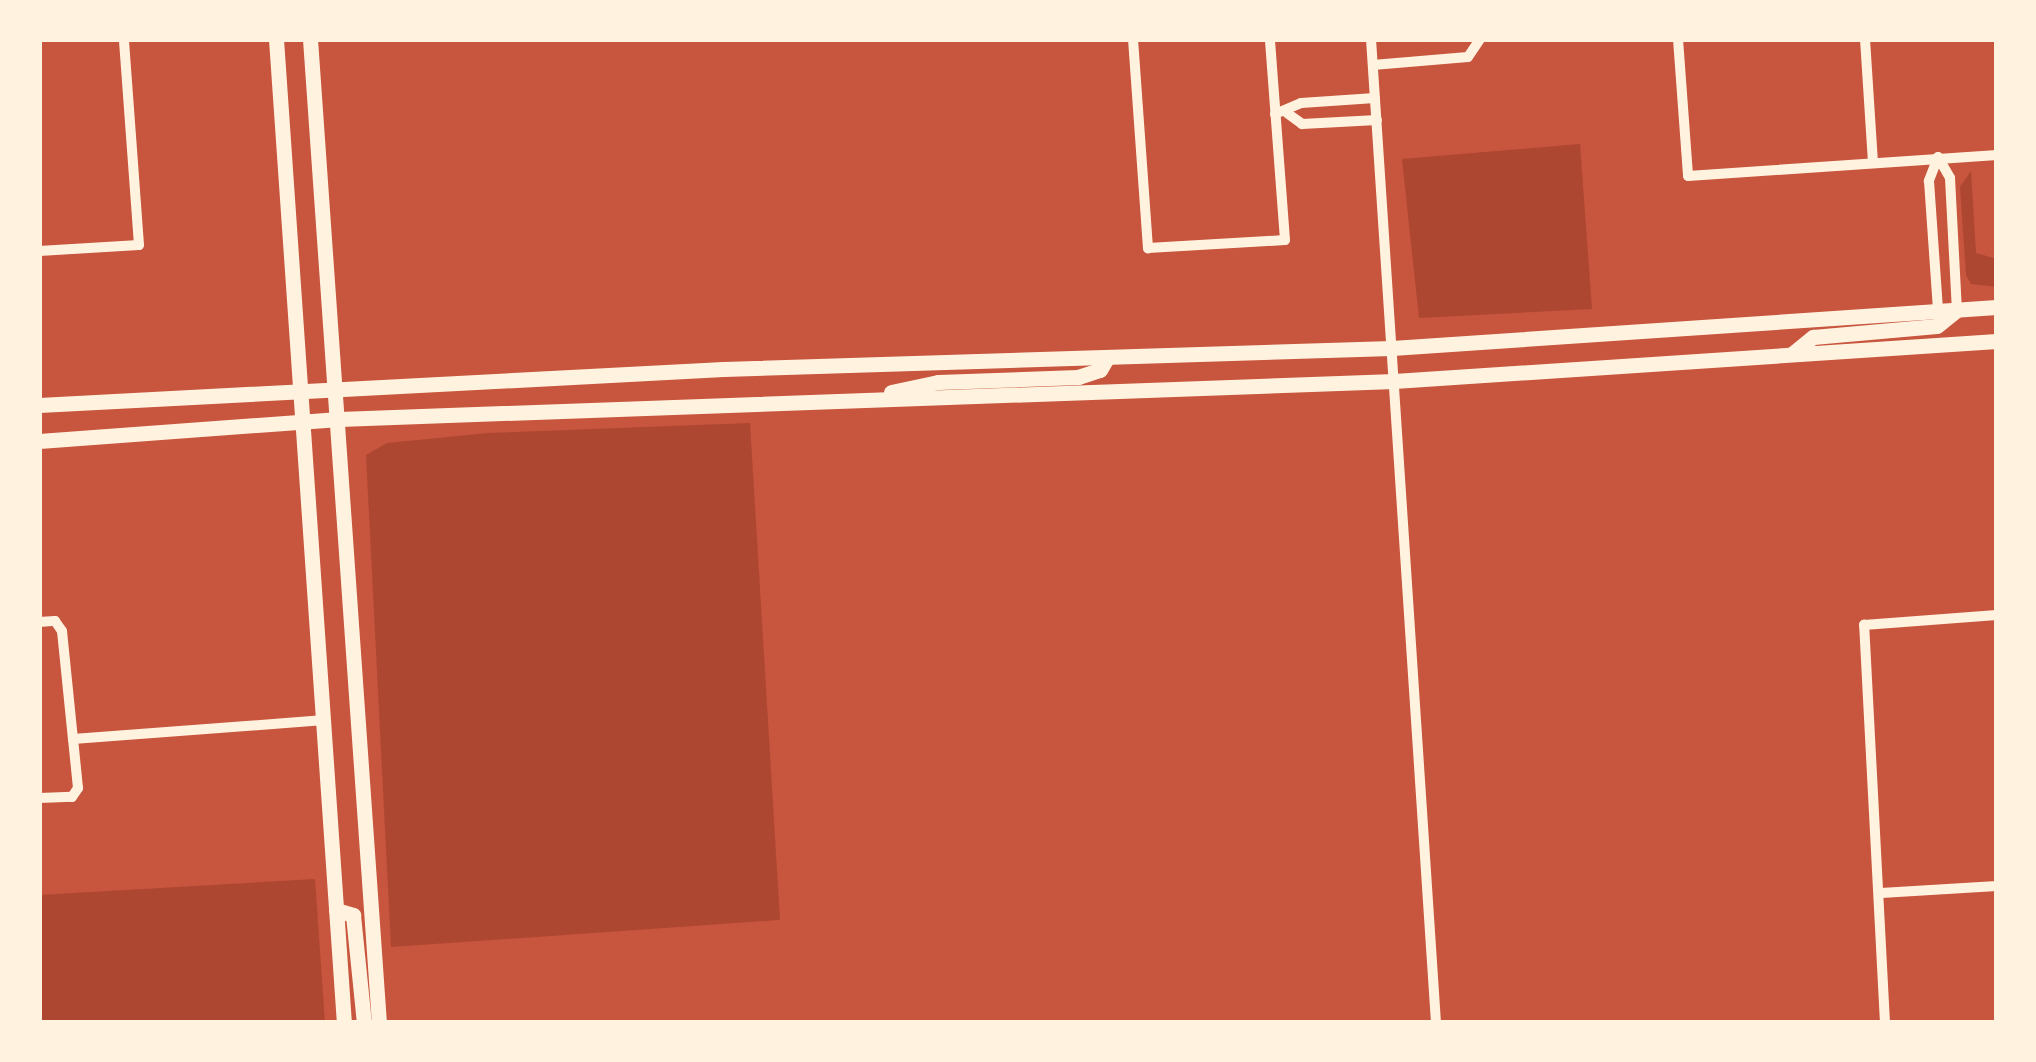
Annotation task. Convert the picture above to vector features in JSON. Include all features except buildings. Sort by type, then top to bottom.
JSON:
[{"type":"main road","points":[[276,39],[344,1023]]},
{"type":"main road","points":[[310,39],[379,1023]]},
{"type":"main road","points":[[39,405],[336,386],[1392,348],[1997,307]]},
{"type":"main road","points":[[1791,354],[1813,337],[1937,326],[1957,310]]},
{"type":"main road","points":[[39,441],[339,419],[1394,381],[1997,341]]},
{"type":"main road","points":[[853,400],[938,382],[1078,377],[1100,370],[1107,358]]},
{"type":"main road","points":[[337,910],[352,915],[364,1023]]},
{"type":"street","points":[[39,251],[139,245],[124,39]]},
{"type":"street","points":[[1133,39],[1148,248],[1285,240],[1281,114],[1270,39]]},
{"type":"street","points":[[1371,39],[1436,1023]]},
{"type":"street","points":[[1678,39],[1688,176],[1997,155]]},
{"type":"street","points":[[1865,39],[1873,163]]},
{"type":"street","points":[[1373,65],[1479,45]]},
{"type":"street","points":[[1281,114],[1315,102],[1375,98]]},
{"type":"street","points":[[1315,102],[1317,123]]},
{"type":"street","points":[[1281,114],[1317,123],[1377,119]]},
{"type":"street","points":[[1938,157],[1950,178],[1957,310]]},
{"type":"street","points":[[1938,157],[1929,181],[1938,311]]},
{"type":"street","points":[[1886,1023],[1864,625],[1997,615]]},
{"type":"street","points":[[39,622],[55,621],[62,631],[78,788],[72,797],[39,798]]},
{"type":"street","points":[[74,739],[324,720]]},
{"type":"street","points":[[1881,893],[1997,886]]},
{"type":"shaded area","points":[[1580,144],[1592,309],[1419,318],[1402,159]]},
{"type":"shaded area","points":[[1971,171],[1976,253],[1997,259],[1997,287],[1971,284],[1966,275],[1960,187]]},
{"type":"shaded area","points":[[750,423],[780,920],[391,947],[366,455],[387,443],[488,433]]},
{"type":"shaded area","points":[[315,879],[325,1023],[39,1023],[39,895]]}]
